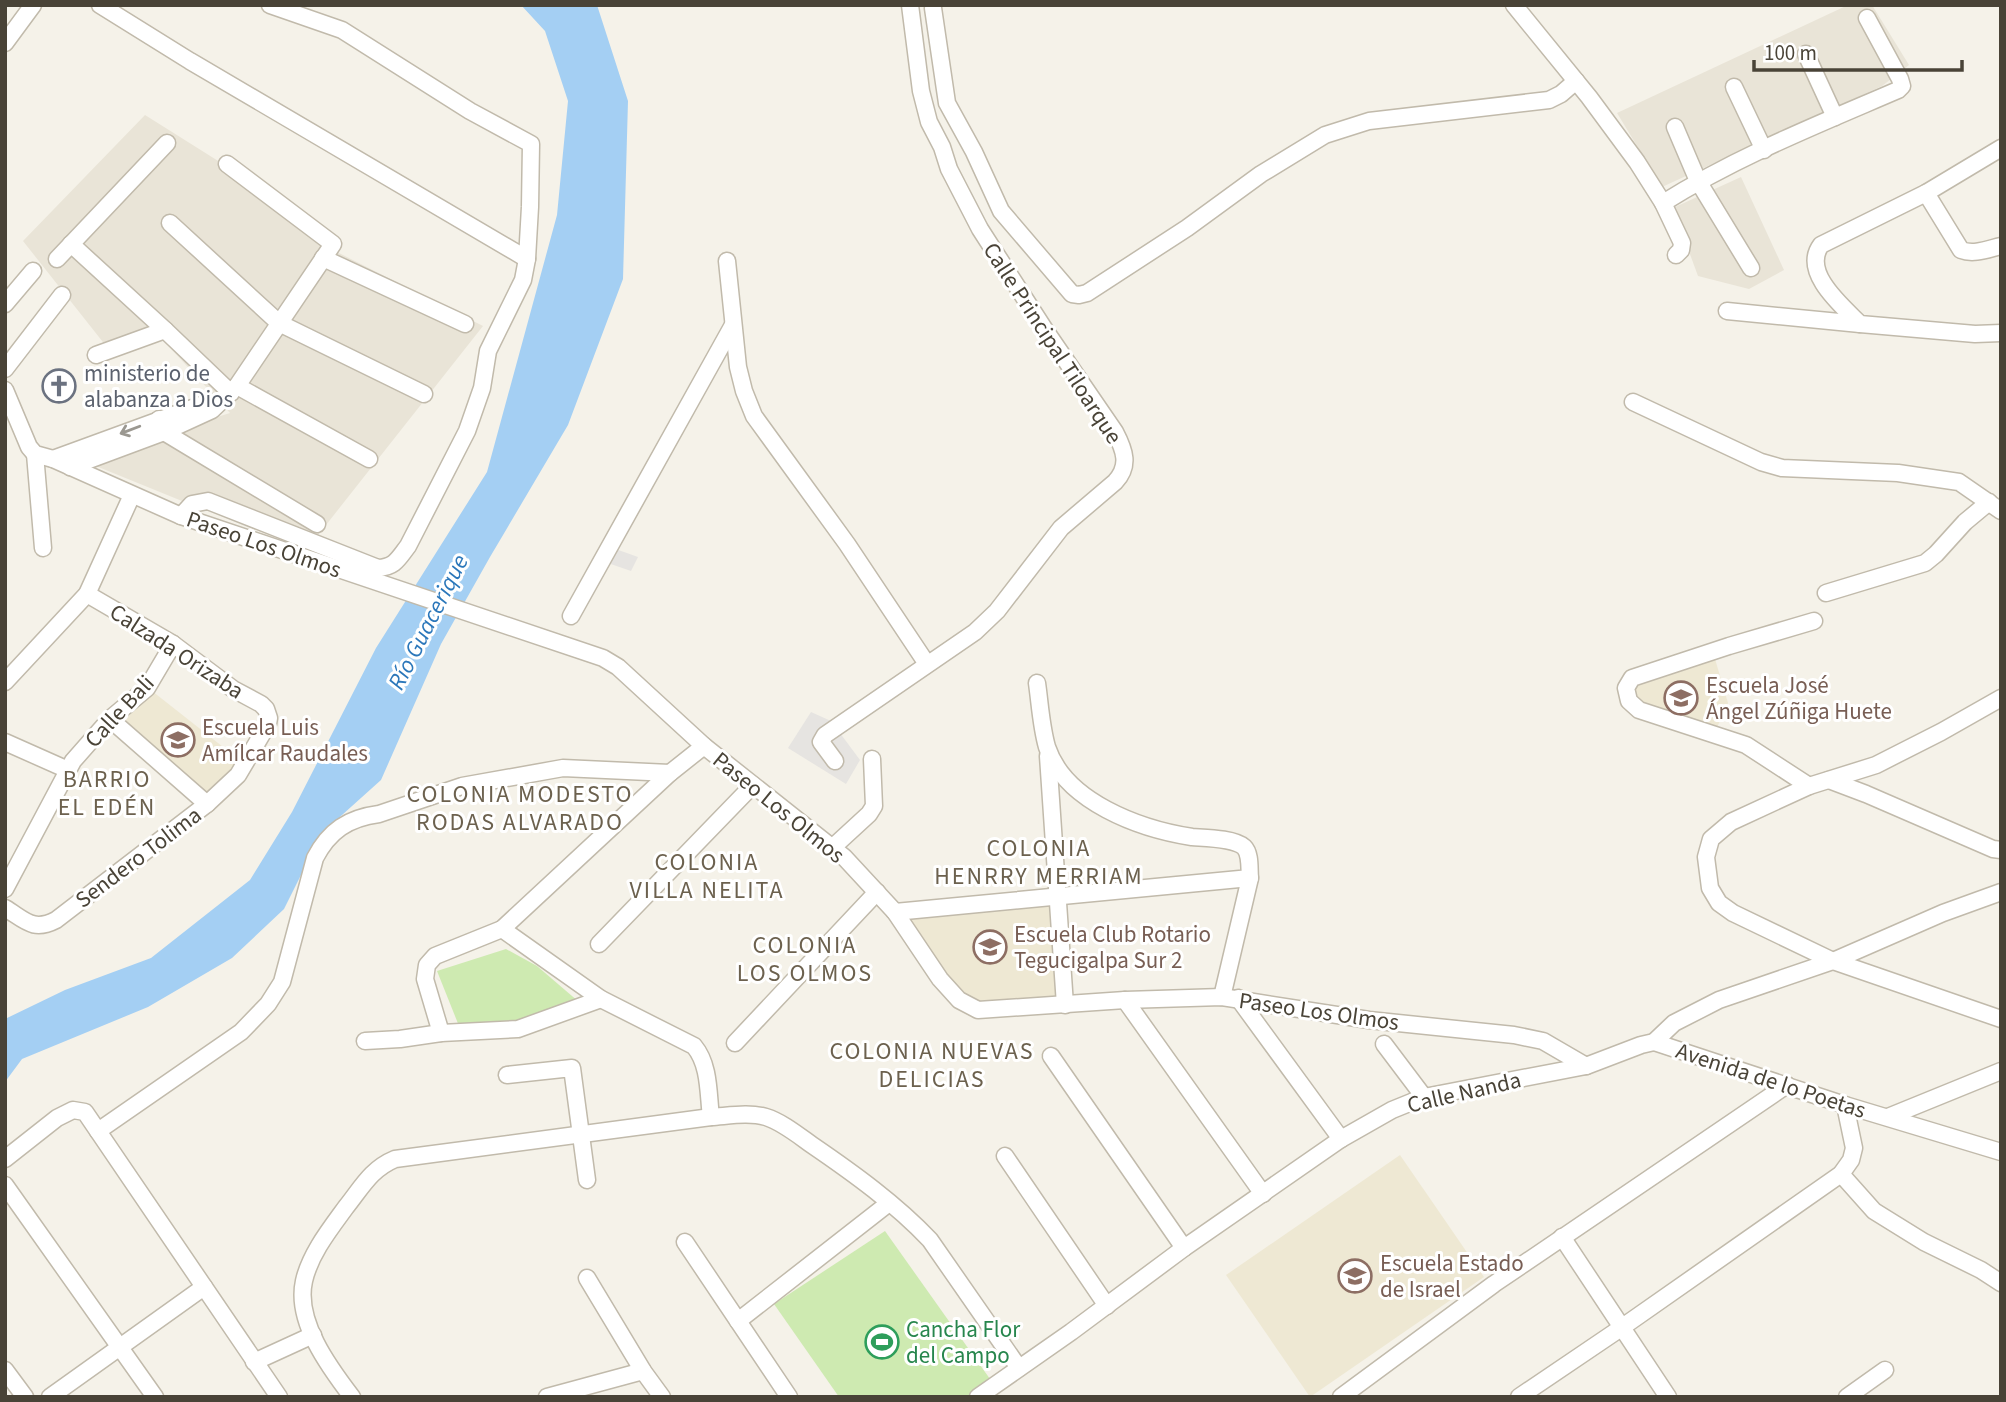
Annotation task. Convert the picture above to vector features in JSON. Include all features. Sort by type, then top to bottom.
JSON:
[{"type":"street","points":[[5,43],[33,5]]},
{"type":"street","points":[[100,5],[527,259]]},
{"type":"street","points":[[181,516],[192,503],[208,501],[378,568],[388,568],[408,547],[467,431],[482,388],[488,351],[523,280],[527,259],[531,144],[470,111],[342,30],[270,5]]},
{"type":"street","points":[[1514,5],[1637,162],[1663,203],[1682,243],[1681,250],[1676,255]]},
{"type":"street","points":[[911,10],[936,6],[947,103],[974,152],[1001,211],[1072,294],[1079,295],[1087,293],[1187,228],[1261,174],[1325,135],[1370,121],[1549,100],[1576,81]]},
{"type":"street","name":"Calle Principal Tiloarque","points":[[835,761],[821,742],[824,735],[975,632],[997,611],[1061,528],[1123,474],[1125,464],[1115,432],[980,229],[949,169],[942,147],[929,122],[921,91],[911,10]]},
{"type":"street","points":[[1663,203],[1698,181],[1898,90],[1902,86],[1900,79],[1867,18]]},
{"type":"street","points":[[1806,54],[1835,117]]},
{"type":"street","points":[[1734,87],[1764,150]]},
{"type":"street","points":[[1675,127],[1698,181],[1751,268]]},
{"type":"street","points":[[57,259],[167,143]]},
{"type":"street","points":[[1860,324],[1824,287],[1818,272],[1816,251],[1821,244],[1926,193],[2001,148]]},
{"type":"street","points":[[53,460],[84,455],[162,426],[228,394],[333,244],[227,164]]},
{"type":"street","points":[[1926,193],[1961,250],[1976,252],[2001,246]]},
{"type":"street","points":[[170,222],[279,323],[424,394]]},
{"type":"street","points":[[71,244],[165,330],[228,394],[369,459]]},
{"type":"street","points":[[323,258],[465,324]]},
{"type":"street","points":[[727,261],[738,367],[754,416],[842,537],[927,664]]},
{"type":"street","points":[[5,304],[33,271]]},
{"type":"street","points":[[5,369],[62,295]]},
{"type":"street","points":[[1727,312],[1975,334],[2001,333]]},
{"type":"street","points":[[571,616],[733,325]]},
{"type":"street","points":[[96,355],[165,330]]},
{"type":"street","points":[[5,390],[22,433],[36,454],[43,548]]},
{"type":"street","points":[[1633,402],[1761,462],[1782,468],[1898,473],[1959,482],[1995,507],[1965,522],[1925,563],[1826,593]]},
{"type":"street","points":[[162,426],[317,524]]},
{"type":"street","points":[[5,431],[22,433]]},
{"type":"street","name":"Paseo Los Olmos","points":[[36,454],[181,516],[603,658],[618,667],[704,746],[844,857],[895,912],[940,979],[959,1000],[978,1010],[1125,1000],[1230,998],[1369,1020],[1514,1035],[1543,1041],[1586,1066]]},
{"type":"street","points":[[70,467],[84,455]]},
{"type":"street","points":[[5,682],[87,594],[132,495]]},
{"type":"street","name":"Calzada Orizaba","points":[[87,594],[173,644],[233,689],[266,709]]},
{"type":"street","points":[[1809,786],[1746,745],[1639,710],[1629,701],[1626,688],[1632,678],[1814,621]]},
{"type":"street","name":"Calle Bali","points":[[5,889],[73,761],[110,719],[147,688],[173,644]]},
{"type":"street","points":[[1037,683],[1048,749],[1065,1005]]},
{"type":"street","points":[[2001,698],[1876,765],[1809,786],[1731,822],[1711,839],[1706,857],[1710,888],[1719,903],[1733,913],[1833,961],[2001,1020]]},
{"type":"street","name":"Sendero Tolima","points":[[5,908],[34,926],[46,925],[56,920],[207,804],[238,775],[268,724],[266,709]]},
{"type":"street","points":[[110,719],[207,804]]},
{"type":"street","points":[[5,741],[68,770]]},
{"type":"street","points":[[440,1033],[425,978],[427,965],[435,956],[502,929],[670,773],[704,746]]},
{"type":"street","points":[[1048,749],[1059,771],[1078,791],[1121,817],[1147,827],[1187,836],[1236,842],[1245,848],[1250,878],[1230,998],[1341,1139]]},
{"type":"street","points":[[832,848],[870,814],[874,806],[872,759]]},
{"type":"street","points":[[98,1131],[241,1032],[268,1004],[282,982],[315,858],[324,841],[337,829],[365,815],[379,814],[462,786],[563,768],[670,773]]},
{"type":"street","points":[[1829,780],[2001,850]]},
{"type":"street","points":[[600,944],[753,785]]},
{"type":"street","points":[[895,912],[1250,878]]},
{"type":"street","points":[[735,1043],[877,892]]},
{"type":"street","name":"Calle Nanda","points":[[978,1397],[1184,1248],[1341,1139],[1392,1110],[1424,1097],[1586,1066],[1654,1042],[1674,1023],[1720,1000],[1833,961],[1943,913],[2001,892]]},
{"type":"street","points":[[502,929],[601,999],[694,1046],[704,1064],[712,1117]]},
{"type":"street","points":[[365,1041],[440,1033],[518,1029],[601,999]]},
{"type":"street","points":[[1125,1000],[1263,1194]]},
{"type":"street","name":"Avenida de lo Poetas","points":[[1654,1042],[1845,1105],[2001,1152]]},
{"type":"street","points":[[1384,1044],[1424,1097]]},
{"type":"street","points":[[1051,1056],[1184,1248]]},
{"type":"street","points":[[507,1074],[572,1068],[587,1180]]},
{"type":"street","points":[[1888,1117],[2001,1071]]},
{"type":"street","points":[[1343,1396],[1494,1284],[1787,1085]]},
{"type":"street","points":[[1519,1397],[1841,1174],[1851,1160],[1854,1148],[1845,1105]]},
{"type":"street","points":[[5,1159],[57,1118],[73,1110],[85,1112],[279,1397]]},
{"type":"street","points":[[352,1397],[330,1368],[313,1335],[303,1300],[304,1281],[329,1231],[381,1165],[395,1159],[712,1117],[765,1117],[786,1127],[847,1169],[915,1223],[930,1240],[1019,1368]]},
{"type":"street","points":[[1005,1156],[1107,1306]]},
{"type":"street","points":[[1841,1174],[1874,1211],[1924,1242],[2001,1283]]},
{"type":"street","points":[[5,1185],[155,1397]]},
{"type":"street","points":[[738,1321],[889,1203]]},
{"type":"street","points":[[1562,1237],[1668,1397]]},
{"type":"street","points":[[685,1242],[789,1397]]},
{"type":"street","points":[[587,1278],[643,1371],[662,1397]]},
{"type":"street","points":[[50,1397],[204,1287]]},
{"type":"street","points":[[254,1362],[313,1335]]},
{"type":"street","points":[[5,1370],[25,1397]]},
{"type":"street","points":[[1847,1397],[1885,1370]]},
{"type":"street","points":[[547,1397],[643,1371]]},
{"type":"shaded area","points":[[1848,5],[1872,5],[1909,65],[1882,86],[1662,187],[1617,113]]},
{"type":"shaded area","points":[[145,115],[336,235],[339,253],[483,326],[311,544],[182,501],[91,464],[112,450],[230,413],[163,340],[110,351],[23,241]]},
{"type":"shaded area","points":[[1741,177],[1784,270],[1749,289],[1698,276],[1673,208]]},
{"type":"shaded area","points":[[610,547],[638,557],[631,571],[602,561]]},
{"type":"shaded area","name":"Escuela José Ángel Zúñiga Huete","points":[[1715,659],[1728,703],[1715,732],[1643,707],[1633,695],[1638,680]]},
{"type":"shaded area","name":"Escuela Luis Amílcar Raudales","points":[[152,691],[237,758],[233,773],[208,799],[123,722]]},
{"type":"shaded area","points":[[811,712],[831,721],[860,760],[846,784],[788,748]]},
{"type":"shaded area","name":"Escuela Club Rotario Tegucigalpa Sur 2","points":[[1052,902],[1059,1000],[979,1003],[970,1000],[945,978],[905,917]]},
{"type":"shaded area","name":"Escuela Estado de Israel","points":[[1400,1155],[1484,1277],[1310,1397],[1226,1275]]},
{"type":"green space","points":[[506,949],[537,966],[579,1002],[521,1026],[461,1031],[437,971]]},
{"type":"green space","name":"Cancha Flor del Campo","points":[[885,1231],[990,1379],[966,1397],[839,1397],[774,1304]]},
{"type":"water","name":"Río Guacerique","points":[[521,5],[597,5],[628,101],[623,279],[568,425],[441,644],[381,780],[322,833],[284,909],[232,958],[148,1007],[22,1059],[5,1082],[5,1019],[65,990],[151,958],[250,880],[292,812],[376,648],[487,472],[557,215],[568,101],[545,31]]},
{"type":"place","name":"ministerio de alabanza a Dios","points":[[59,386]]},
{"type":"place","name":"Escuela José Ángel Zúñiga Huete","points":[[1681,698]]},
{"type":"place","name":"Escuela Luis Amílcar Raudales","points":[[178,740]]},
{"type":"place","name":"Escuela Club Rotario Tegucigalpa Sur 2","points":[[990,947]]},
{"type":"place","name":"Escuela Estado de Israel","points":[[1355,1276]]},
{"type":"place","name":"Cancha Flor del Campo","points":[[882,1342]]},
{"type":"district","name":"BARRIO EL EDÉN","points":[[107,793]]},
{"type":"district","name":"COLONIA MODESTO RODAS ALVARADO","points":[[520,808]]},
{"type":"district","name":"COLONIA HENRRY MERRIAM","points":[[1039,862]]},
{"type":"district","name":"COLONIA VILLA NELITA","points":[[707,876]]},
{"type":"district","name":"COLONIA LOS OLMOS","points":[[805,959]]},
{"type":"district","name":"COLONIA NUEVAS DELICIAS","points":[[932,1065]]}]
